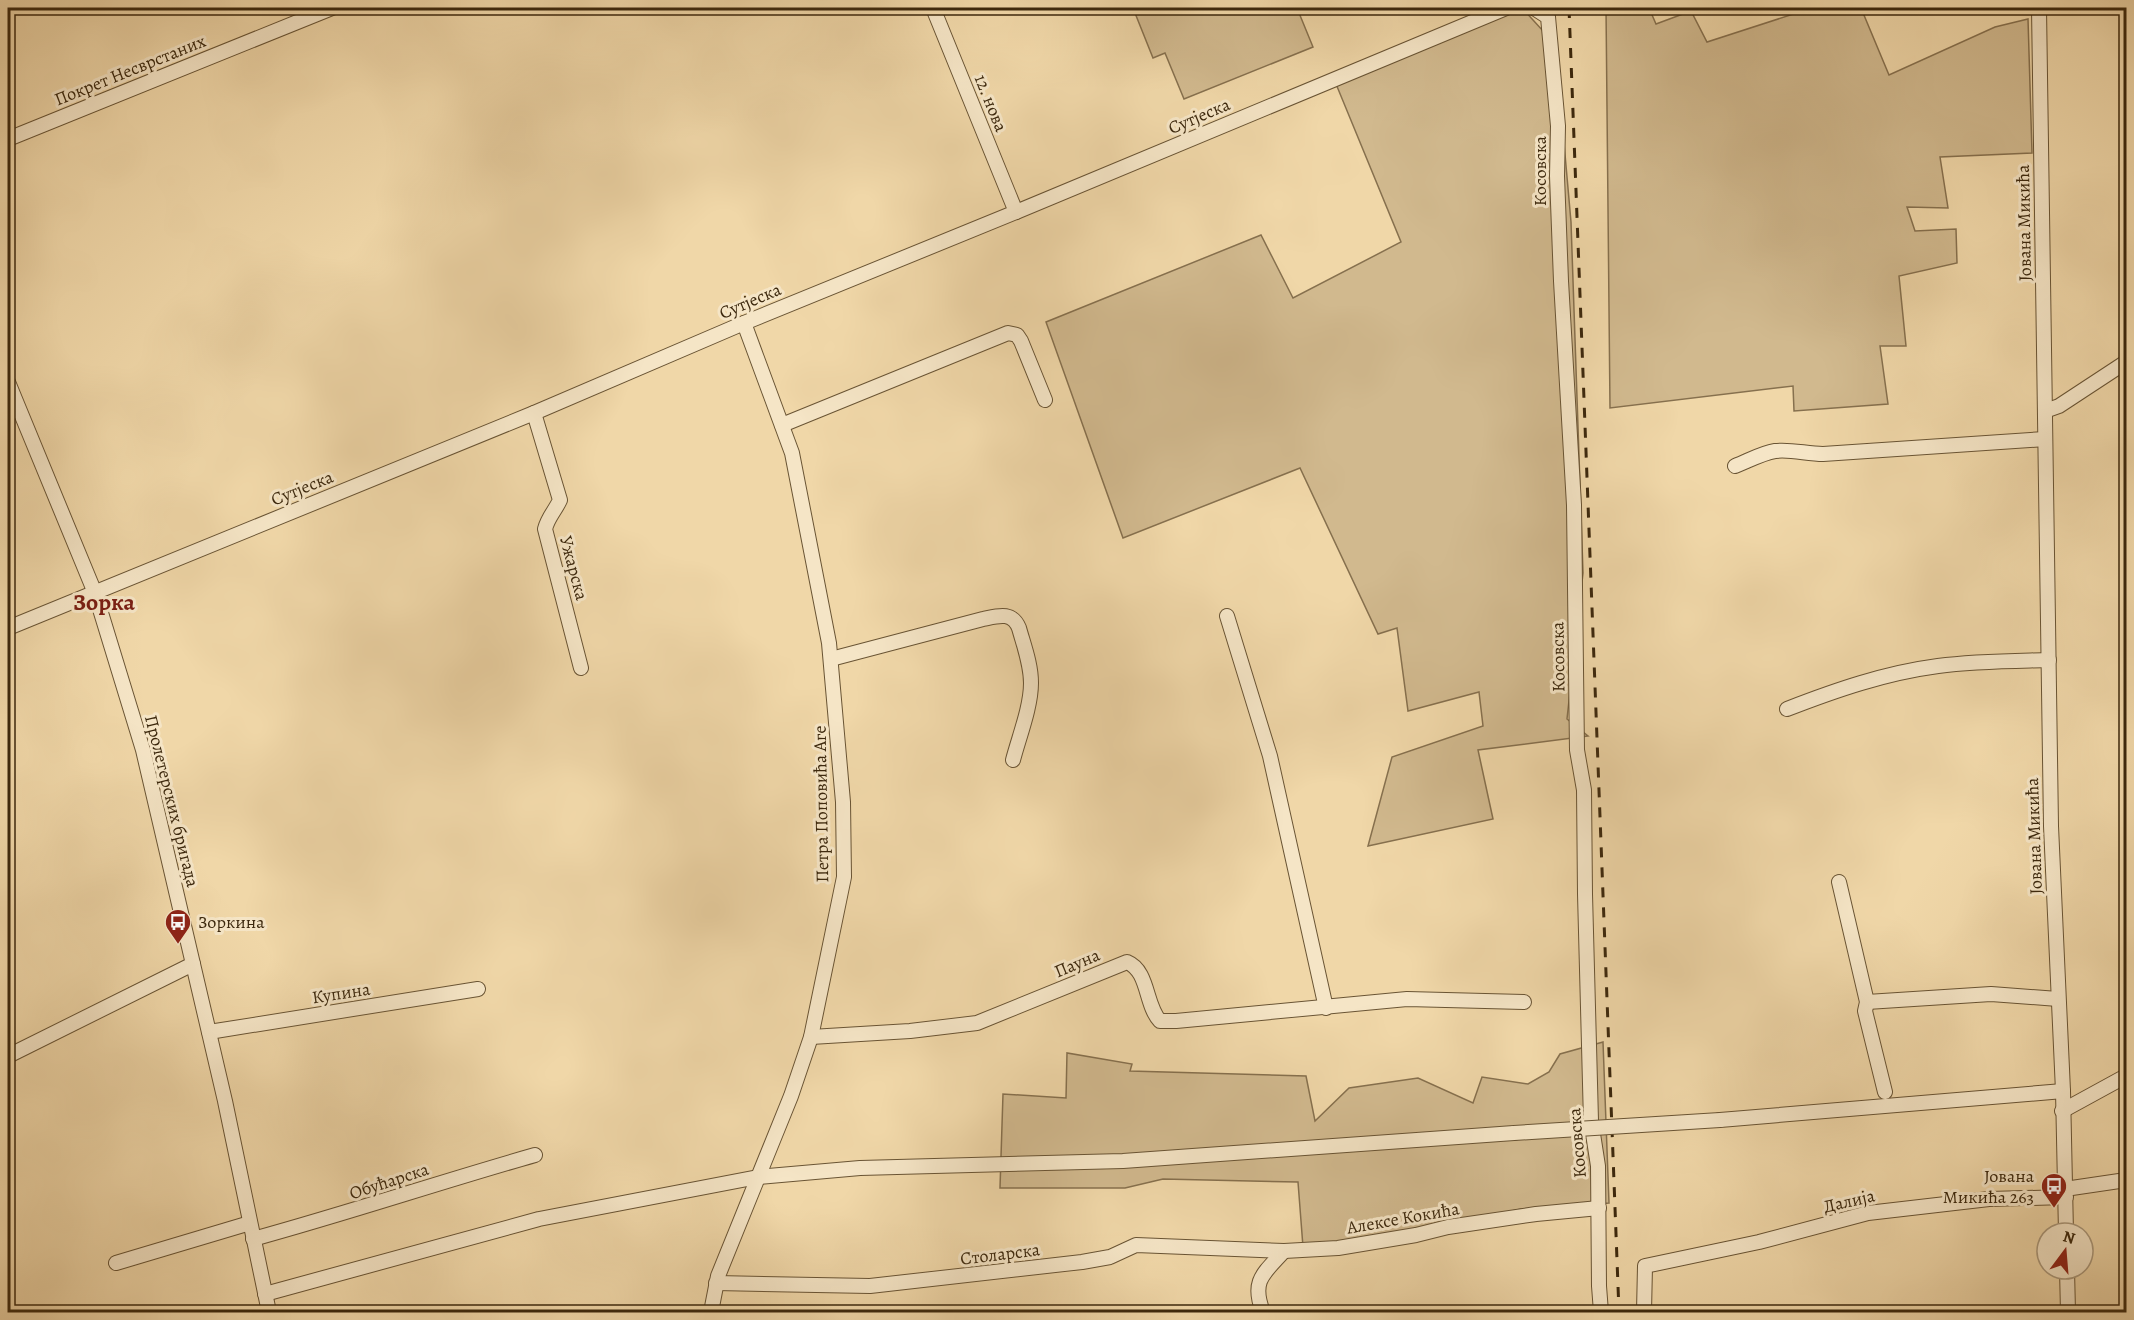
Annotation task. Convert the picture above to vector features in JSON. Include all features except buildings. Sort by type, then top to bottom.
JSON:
[{"type":"street","name":"Покрет Несврстаних","points":[[8,139],[332,8]]},
{"type":"street","name":"12. нова","points":[[933,8],[1016,212]]},
{"type":"street","name":"Сутјеска","points":[[8,628],[534,413],[744,323],[1506,8]]},
{"type":"street","name":"Косовска","points":[[1534,8],[1548,17],[1558,126],[1557,176],[1561,281],[1574,505],[1577,750],[1584,790],[1591,1122],[1598,1166],[1601,1312]]},
{"type":"street","name":"Јована Микића","points":[[2039,8],[2051,826],[2063,1091],[2066,1221]]},
{"type":"street","name":"Петра Поповића Аге","points":[[711,1312],[718,1276],[791,1096],[811,1037],[844,877],[843,802],[831,659],[792,453],[744,323]]},
{"type":"street","points":[[782,425],[1008,333],[1017,335],[1021,342],[1046,400]]},
{"type":"street","points":[[2045,411],[2059,406],[2127,362]]},
{"type":"street","name":"Пролетерских бригада","points":[[8,382],[94,592],[143,750],[209,1032],[269,1312]]},
{"type":"street","name":"Ужарска","points":[[534,413],[560,500],[555,511],[548,518],[545,529],[581,668]]},
{"type":"street","points":[[1735,466],[1773,452],[1822,454],[2046,438]]},
{"type":"street","points":[[831,659],[983,619],[1004,615],[1013,618],[1019,628],[1031,683],[1030,696],[1013,760]]},
{"type":"street","points":[[1227,616],[1270,756],[1326,1008]]},
{"type":"street","points":[[1787,709],[1848,686],[1907,671],[1968,663],[2049,660]]},
{"type":"street","points":[[1839,882],[1867,1002],[1865,1011],[1885,1092]]},
{"type":"street","name":"Пауна","points":[[811,1037],[910,1031],[977,1023],[1127,962],[1135,965],[1140,973],[1154,1014],[1160,1021],[1407,999],[1524,1002]]},
{"type":"street","points":[[8,1056],[193,964]]},
{"type":"street","name":"Купина","points":[[209,1032],[478,989]]},
{"type":"street","points":[[1867,1002],[1991,994],[2058,999]]},
{"type":"street","points":[[2062,1111],[2127,1076]]},
{"type":"street","points":[[265,1294],[539,1220],[758,1177],[860,1168],[1122,1161],[1720,1120],[2063,1091]]},
{"type":"street","name":"Обућарска","points":[[254,1239],[355,1211],[461,1176],[535,1155]]},
{"type":"street","name":"Далија","points":[[1644,1312],[1645,1266],[1759,1242],[1868,1213],[2065,1193],[2127,1180]]},
{"type":"street","name":"Алексе Кокића","points":[[1284,1251],[1338,1248],[1416,1235],[1448,1227],[1536,1214],[1599,1208]]},
{"type":"street","points":[[116,1263],[250,1223]]},
{"type":"street","name":"Столарска","points":[[716,1283],[870,1286],[1082,1262],[1110,1257],[1136,1245],[1284,1251]]},
{"type":"street","points":[[1263,1312],[1257,1296],[1259,1277],[1284,1251]]},
{"type":"street","points":[[2067,1281],[2068,1312]]},
{"type":"shaded area","points":[[1133,8],[1297,8],[1313,47],[1184,99],[1165,53],[1153,58]]},
{"type":"shaded area","points":[[1517,8],[1522,8],[1544,32],[1561,109],[1571,222],[1583,573],[1567,719],[1588,736],[1478,750],[1493,819],[1368,846],[1392,757],[1483,726],[1479,692],[1408,711],[1397,628],[1378,634],[1300,468],[1123,538],[1046,322],[1261,235],[1293,298],[1401,242],[1336,84]]},
{"type":"shaded area","points":[[1606,8],[1649,8],[1656,24],[1691,11],[1707,42],[1812,8],[1861,8],[1889,75],[1995,27],[2028,19],[2032,153],[1940,157],[1948,208],[1907,207],[1915,231],[1956,229],[1957,263],[1899,276],[1906,346],[1880,346],[1888,404],[1794,411],[1793,386],[1610,408]]},
{"type":"shaded area","points":[[1603,1042],[1609,1203],[1521,1209],[1395,1236],[1303,1247],[1298,1182],[1163,1179],[1125,1188],[1000,1188],[1003,1094],[1066,1098],[1067,1053],[1132,1064],[1130,1071],[1306,1076],[1315,1121],[1349,1088],[1418,1078],[1473,1103],[1482,1077],[1528,1084],[1549,1072],[1560,1054]]},
{"type":"railway","points":[[1569,8],[1619,1312]]},
{"type":"place","name":"Зоркина","points":[[178,945]]},
{"type":"place","name":"Јована Микића 263","points":[[2054,1209]]},
{"type":"district","name":"Зорка","points":[[104,602]]}]
